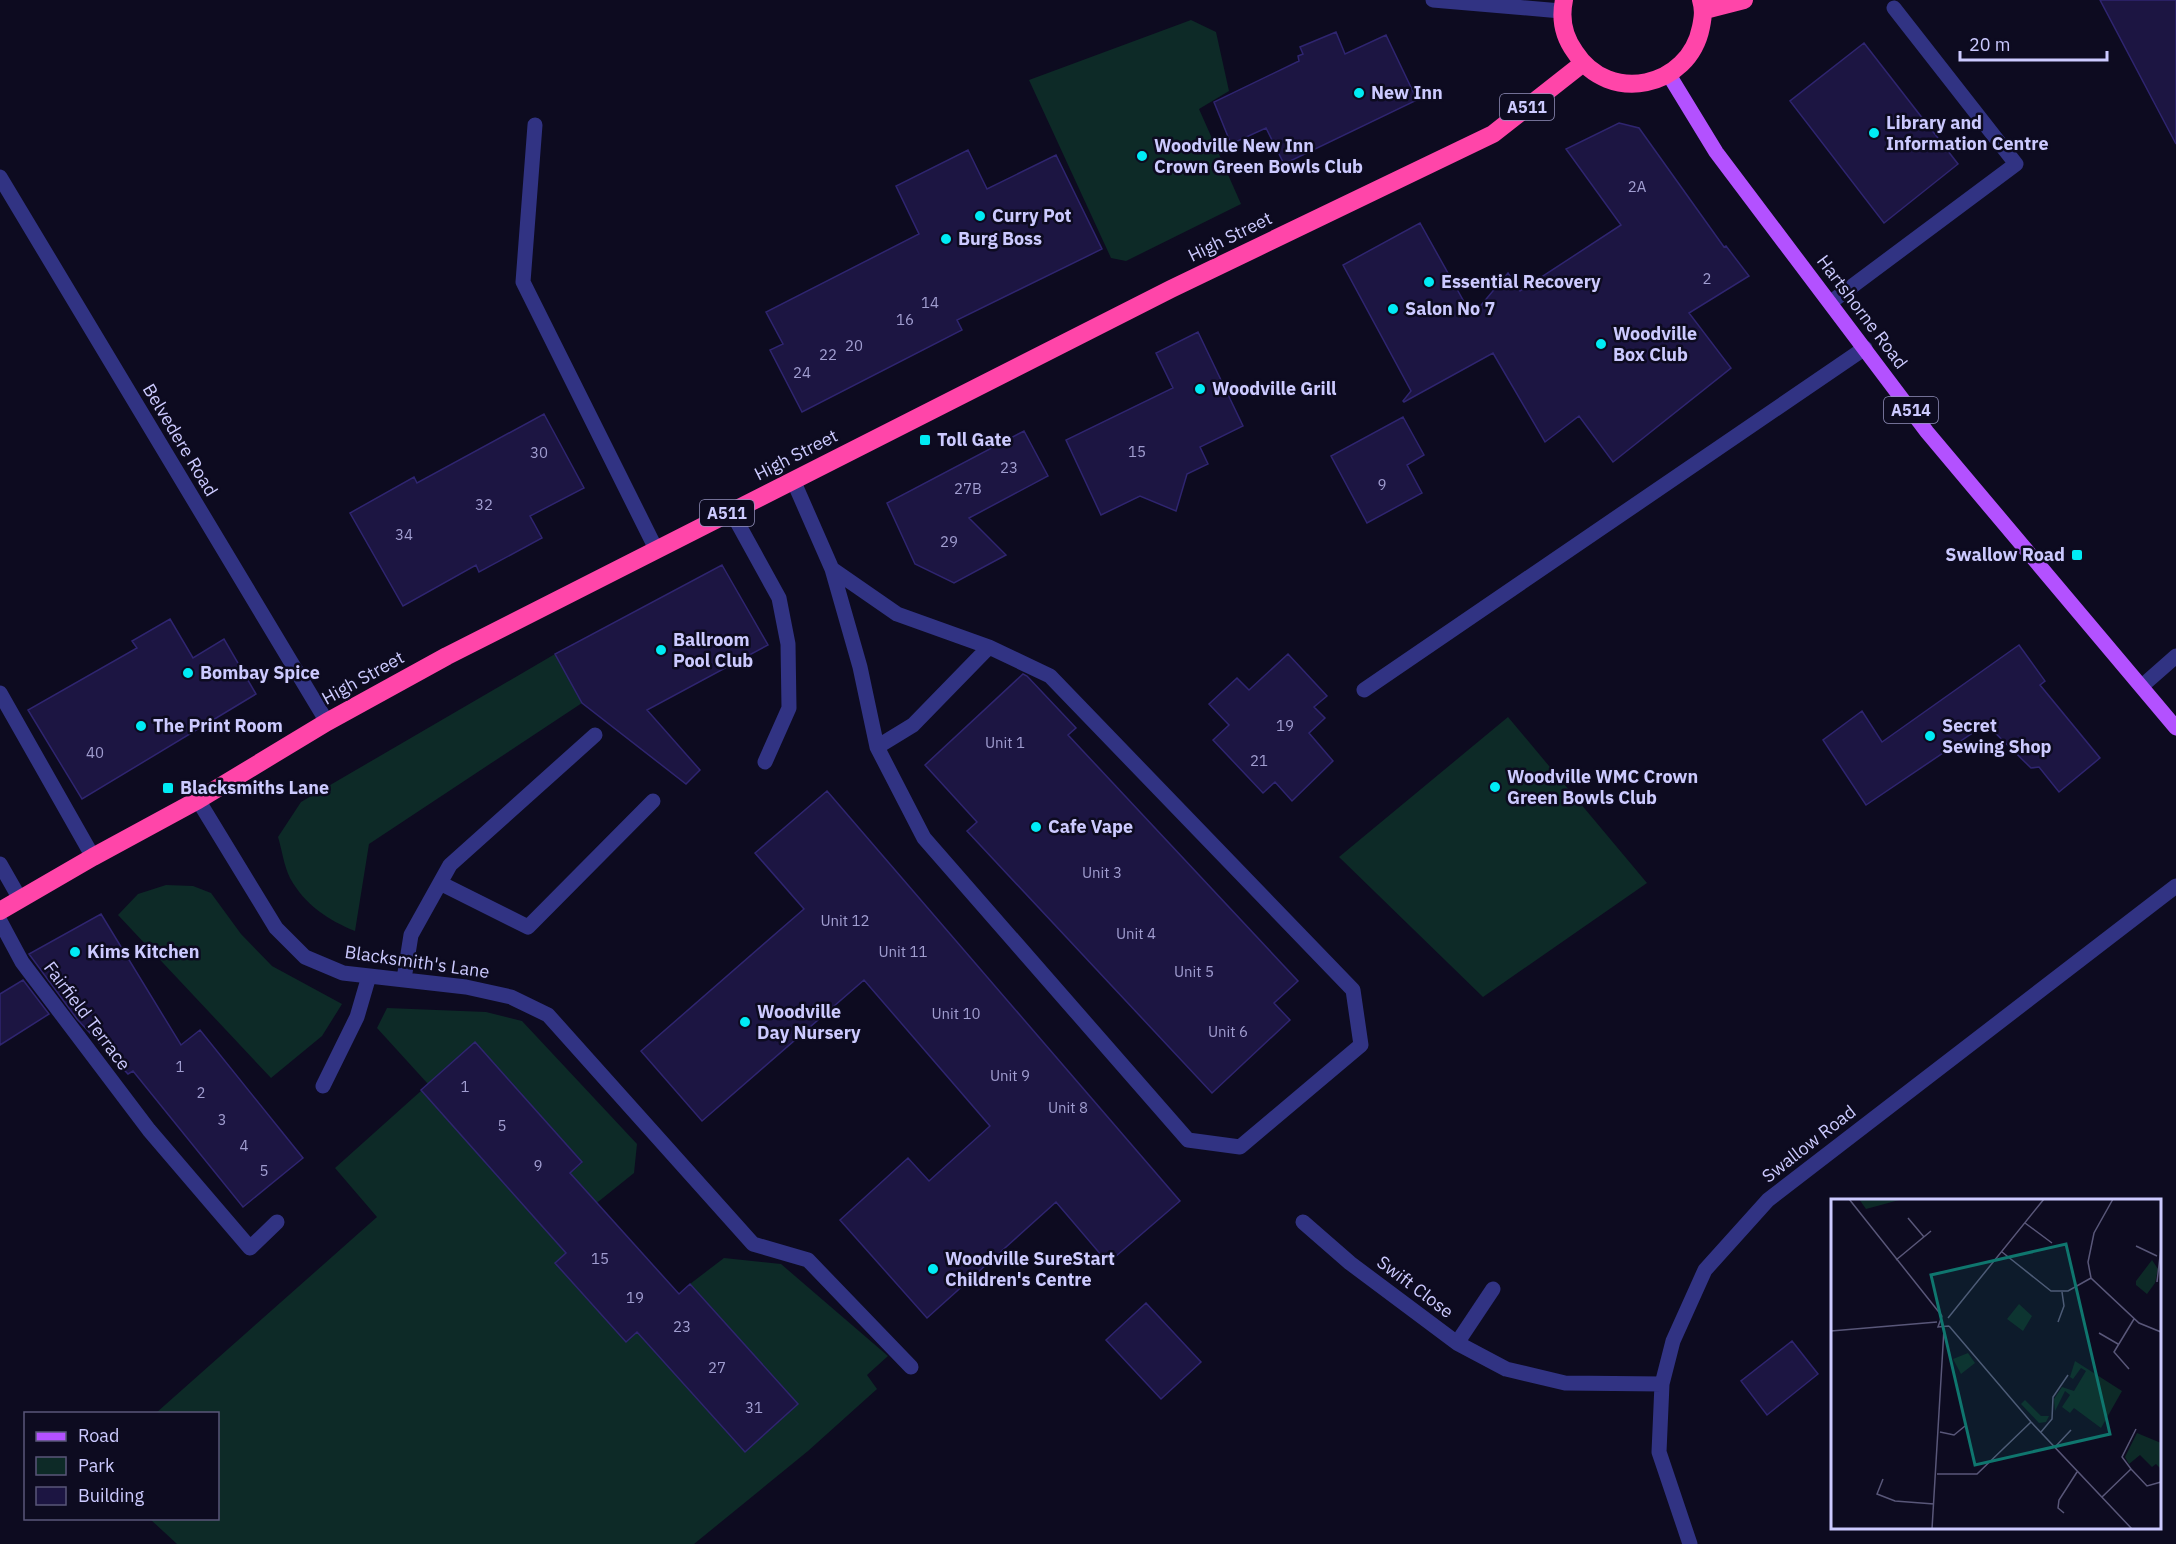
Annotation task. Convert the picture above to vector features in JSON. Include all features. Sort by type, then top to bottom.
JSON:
[{"type":"highway","points":[[1562,6],[1566,40],[1582,64],[1597,75],[1614,82],[1639,84],[1670,75],[1685,61],[1699,39],[1703,5],[1744,0]]},
{"type":"highway","name":"High Street","points":[[0,911],[198,800],[327,722],[447,656],[1172,289],[1492,134],[1582,64]]},
{"type":"main road","name":"Hartshorne Road","points":[[1670,75],[1716,152],[1927,432],[2176,728]]},
{"type":"street","points":[[1433,0],[1562,6]]},
{"type":"street","points":[[1831,302],[2016,164],[1894,8]]},
{"type":"street","points":[[535,125],[523,282],[656,549]]},
{"type":"street","name":"Belvedere Road","points":[[0,177],[327,722]]},
{"type":"street","points":[[1364,690],[1865,348]]},
{"type":"street","points":[[793,480],[831,569],[860,667],[877,747],[924,838],[1188,1140],[1240,1146],[1361,1045],[1353,990],[1050,676],[989,647],[897,615],[831,569]]},
{"type":"street","points":[[731,511],[779,598],[788,645],[789,708],[765,762]]},
{"type":"street","points":[[877,747],[913,725],[989,647]]},
{"type":"street","points":[[2142,686],[2176,657]]},
{"type":"street","points":[[0,693],[93,857]]},
{"type":"street","points":[[404,979],[411,935],[450,865],[595,735]]},
{"type":"street","name":"Blacksmith's Lane","points":[[198,800],[276,928],[305,957],[343,974],[466,987],[511,997],[548,1015],[753,1244],[808,1260],[911,1368]]},
{"type":"street","points":[[440,883],[528,927],[653,801]]},
{"type":"street","points":[[0,864],[20,899]]},
{"type":"street","name":"Swallow Road","points":[[1690,1544],[1659,1452],[1662,1384],[1673,1341],[1705,1270],[1768,1200],[2176,886]]},
{"type":"street","name":"Fairfield Terrace","points":[[0,921],[22,962],[149,1130],[250,1248],[277,1222]]},
{"type":"street","points":[[323,1086],[357,1017],[369,976]]},
{"type":"street","name":"Swift Close","points":[[1303,1222],[1350,1263],[1457,1343],[1506,1369],[1565,1383],[1662,1384]]},
{"type":"street","name":"Swift Close","points":[[1457,1343],[1493,1289]]},
{"type":"green space","name":"Woodville New Inn Crown Green Bowls Club","points":[[1191,20],[1216,32],[1229,91],[1199,109],[1241,204],[1126,261],[1111,258],[1029,80]]},
{"type":"green space","points":[[555,654],[582,703],[369,844],[355,931],[327,917],[310,904],[290,878],[278,837],[301,802]]},
{"type":"green space","name":"Woodville WMC Crown Green Bowls Club","points":[[1508,717],[1647,883],[1483,997],[1339,857]]},
{"type":"green space","points":[[166,885],[193,886],[211,893],[241,934],[272,966],[342,1004],[322,1036],[271,1078],[118,915],[138,894]]},
{"type":"green space","points":[[387,1008],[486,1012],[522,1021],[637,1144],[634,1173],[573,1222],[626,1342],[638,1331],[745,1451],[798,1404],[690,1284],[724,1258],[781,1264],[888,1356],[867,1375],[877,1389],[808,1451],[694,1544],[177,1544],[151,1520],[219,1520],[219,1412],[157,1412],[377,1217],[335,1168],[422,1090],[548,1193],[582,1163],[475,1043],[428,1084],[377,1028]]},
{"type":"building","points":[[2100,0],[2176,0],[2176,144]]},
{"type":"building","name":"New Inn","points":[[1336,32],[1345,54],[1386,35],[1417,100],[1284,164],[1266,128],[1231,144],[1214,102],[1299,61],[1298,56],[1303,54],[1300,47]]},
{"type":"building","name":"Library and Information Centre","points":[[1864,43],[1958,164],[1884,223],[1790,101]]},
{"type":"building","points":[[1619,123],[1639,128],[1724,247],[1726,246],[1749,276],[1689,313],[1731,368],[1613,462],[1579,416],[1545,442],[1493,353],[1404,402],[1411,391],[1343,265],[1420,223],[1472,316],[1508,273],[1520,291],[1621,225],[1566,149]]},
{"type":"building","points":[[968,150],[987,189],[1056,155],[1102,249],[957,320],[962,330],[802,412],[770,350],[783,344],[766,312],[919,234],[896,186]]},
{"type":"building","points":[[1198,332],[1243,426],[1200,447],[1208,464],[1187,474],[1176,511],[1140,496],[1101,515],[1066,440],[1173,388],[1156,353]]},
{"type":"building","points":[[544,414],[584,488],[530,516],[542,538],[479,572],[476,565],[403,606],[350,513],[414,477],[417,483]]},
{"type":"building","points":[[1403,417],[1424,455],[1407,465],[1422,493],[1367,523],[1331,456]]},
{"type":"building","points":[[1024,431],[1048,476],[969,518],[1006,555],[954,583],[915,564],[887,503]]},
{"type":"building","name":"Ballroom Pool Club","points":[[722,565],[768,645],[647,710],[700,770],[686,784],[582,703],[555,654]]},
{"type":"building","points":[[170,619],[193,658],[224,639],[256,694],[82,799],[28,710],[137,648],[132,641]]},
{"type":"building","name":"Secret Sewing Shop","points":[[2019,645],[2045,681],[2040,685],[2100,758],[2059,792],[2039,767],[2031,768],[1986,724],[1866,805],[1823,740],[1862,711],[1882,742]]},
{"type":"building","points":[[1288,654],[1327,696],[1314,707],[1325,718],[1309,733],[1333,761],[1292,801],[1275,782],[1263,793],[1213,740],[1229,725],[1209,704],[1237,678],[1249,690]]},
{"type":"building","points":[[1023,674],[1076,728],[1068,735],[1298,981],[1274,1003],[1290,1020],[1212,1093],[967,831],[977,822],[925,765]]},
{"type":"building","points":[[827,791],[1180,1201],[1108,1263],[1056,1202],[927,1318],[840,1220],[908,1158],[929,1181],[990,1126],[864,980],[702,1121],[641,1051],[804,909],[755,853]]},
{"type":"building","points":[[101,914],[181,1045],[200,1030],[303,1158],[243,1207],[133,1071],[128,1074],[77,1019],[29,954]]},
{"type":"building","points":[[23,980],[49,1014],[0,1045],[0,994]]},
{"type":"building","points":[[475,1042],[582,1162],[570,1173],[679,1294],[690,1284],[798,1404],[745,1452],[637,1332],[626,1342],[555,1263],[566,1253],[421,1090]]},
{"type":"building","points":[[1146,1303],[1201,1362],[1161,1399],[1106,1340]]},
{"type":"building","points":[[1792,1341],[1818,1374],[1767,1415],[1741,1381]]},
{"type":"place","name":"New Inn","points":[[1359,93]]},
{"type":"place","name":"Library and Information Centre","points":[[1874,133]]},
{"type":"place","name":"Woodville New Inn Crown Green Bowls Club","points":[[1142,156]]},
{"type":"place","name":"Curry Pot","points":[[980,216]]},
{"type":"place","name":"Burg Boss","points":[[946,239]]},
{"type":"place","name":"Essential Recovery","points":[[1429,282]]},
{"type":"place","name":"Salon No 7","points":[[1393,309]]},
{"type":"place","name":"Woodville Box Club","points":[[1601,344]]},
{"type":"place","name":"Woodville Grill","points":[[1200,389]]},
{"type":"place","name":"Toll Gate","points":[[925,440]]},
{"type":"place","name":"Swallow Road","points":[[2077,555]]},
{"type":"place","name":"Ballroom Pool Club","points":[[661,650]]},
{"type":"place","name":"Bombay Spice","points":[[188,673]]},
{"type":"place","name":"The Print Room","points":[[141,726]]},
{"type":"place","name":"Secret Sewing Shop","points":[[1930,736]]},
{"type":"place","name":"Woodville WMC Crown Green Bowls Club","points":[[1495,787]]},
{"type":"place","name":"Blacksmiths Lane","points":[[168,788]]},
{"type":"place","name":"Cafe Vape","points":[[1036,827]]},
{"type":"place","name":"Kims Kitchen","points":[[75,952]]},
{"type":"place","name":"Woodville Day Nursery","points":[[745,1022]]},
{"type":"place","name":"Woodville SureStart Children's Centre","points":[[933,1269]]}]
